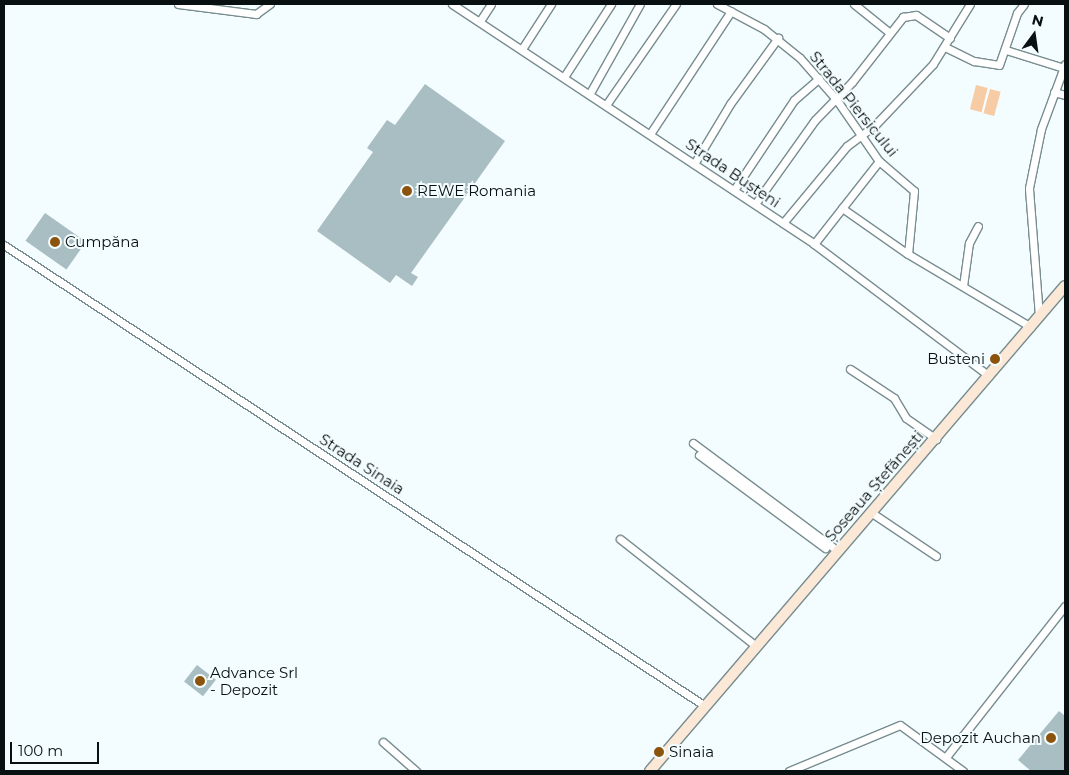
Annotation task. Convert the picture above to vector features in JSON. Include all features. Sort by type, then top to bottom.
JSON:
[{"type":"main road","name":"Șoseaua Ștefănești","points":[[650,771],[1065,286]]},
{"type":"street","points":[[178,4],[212,6],[259,14],[270,4]]},
{"type":"street","name":"Strada Bușteni","points":[[452,4],[606,104],[814,244],[989,376]]},
{"type":"street","points":[[480,21],[490,4]]},
{"type":"street","points":[[522,49],[552,4]]},
{"type":"street","points":[[564,77],[611,4]]},
{"type":"street","points":[[590,94],[640,4]]},
{"type":"street","points":[[606,104],[676,4]]},
{"type":"street","name":"Strada Piersicului","points":[[717,4],[778,38],[819,78],[836,98],[878,161],[916,193],[908,254]]},
{"type":"street","points":[[854,4],[890,33]]},
{"type":"street","points":[[783,223],[859,134],[875,125],[904,95],[945,47],[969,6],[959,4]]},
{"type":"street","points":[[945,47],[985,64],[996,65],[1002,61],[1017,13],[1024,4]]},
{"type":"street","points":[[650,134],[731,11]]},
{"type":"street","points":[[754,204],[815,120],[836,98],[903,17],[911,14],[950,38]]},
{"type":"street","points":[[694,164],[778,38]]},
{"type":"street","points":[[1006,50],[1065,66],[1054,92],[1034,156],[1028,201],[1039,316]]},
{"type":"street","points":[[734,190],[794,100],[819,78]]},
{"type":"street","points":[[1054,92],[1065,95]]},
{"type":"street","points":[[814,244],[878,161]]},
{"type":"street","points":[[842,208],[908,254],[1031,327]]},
{"type":"street","points":[[963,286],[969,243],[978,226]]},
{"type":"street","name":"Strada Sinaia","points":[[4,245],[706,706]]},
{"type":"street","points":[[850,369],[894,398],[906,418],[936,439]]},
{"type":"street","points":[[693,443],[836,553]]},
{"type":"street","points":[[698,455],[836,553]]},
{"type":"street","points":[[872,513],[936,556]]},
{"type":"street","points":[[620,539],[757,647]]},
{"type":"street","points":[[946,758],[1065,606]]},
{"type":"street","points":[[789,771],[900,725],[962,771]]},
{"type":"street","points":[[383,742],[416,771]]},
{"type":"shaded area","points":[[976,85],[988,88],[982,112],[970,109]]},
{"type":"shaded area","points":[[990,89],[1001,92],[994,116],[984,113]]},
{"type":"building","name":"REWE Romania","points":[[425,84],[505,141],[411,273],[418,277],[412,286],[396,275],[390,283],[317,231],[373,152],[367,148],[387,120],[395,125]]},
{"type":"building","name":"Cumpăna","points":[[45,213],[86,242],[66,270],[25,241]]},
{"type":"building","name":"Advance Srl - Depozit","points":[[197,665],[216,680],[203,696],[184,682]]},
{"type":"building","name":"Depozit Auchan","points":[[1059,711],[1065,716],[1065,771],[1031,771],[1018,760]]},
{"type":"place","name":"REWE Romania","points":[[407,191]]},
{"type":"place","name":"Cumpăna","points":[[55,242]]},
{"type":"place","name":"Busteni","points":[[995,359]]},
{"type":"place","name":"Advance Srl - Depozit","points":[[200,681]]},
{"type":"place","name":"Depozit Auchan","points":[[1051,738]]},
{"type":"place","name":"Sinaia","points":[[659,752]]}]
